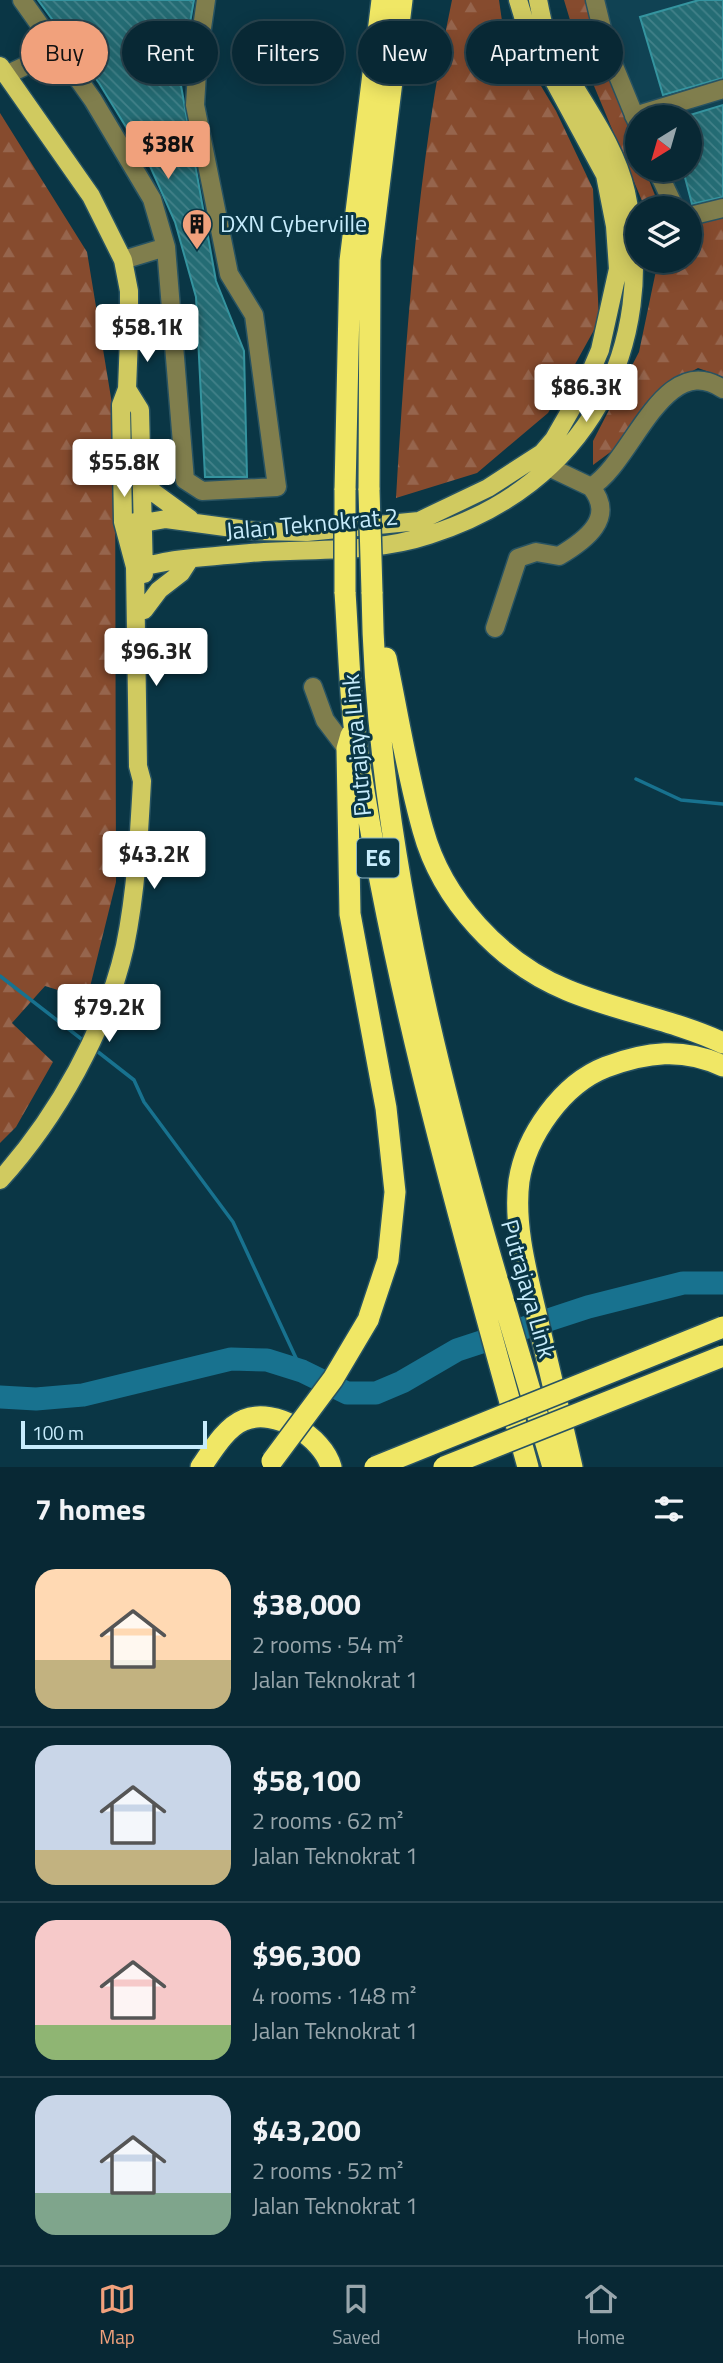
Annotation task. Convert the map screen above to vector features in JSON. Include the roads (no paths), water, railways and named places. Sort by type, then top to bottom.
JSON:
[{"type":"highway","name":"Putrajaya Link","points":[[382,0],[350,261],[345,592],[354,723],[400,977],[432,1121],[528,1467]]},
{"type":"highway","name":"Putrajaya Link","points":[[402,0],[370,260],[369,490],[373,628],[393,841],[420,977],[454,1120],[552,1467]]},
{"type":"highway","points":[[373,628],[384,647],[423,830],[445,879],[490,942],[531,972],[568,991],[723,1043]]},
{"type":"highway","points":[[269,1464],[333,1379],[368,1320],[388,1260],[395,1192],[386,1108],[350,914],[346,749],[354,723]]},
{"type":"highway","points":[[572,1467],[529,1283],[520,1228],[519,1181],[532,1140],[548,1115],[591,1073],[644,1054],[674,1053],[705,1058],[723,1066]]},
{"type":"highway","points":[[375,1467],[723,1327]]},
{"type":"highway","points":[[444,1467],[723,1356]]},
{"type":"highway","points":[[201,1467],[233,1426],[257,1416],[272,1418],[311,1436],[322,1447],[331,1467]]},
{"type":"main road","name":"Jalan Teknokrat 2","points":[[123,522],[143,523],[166,519],[255,531],[307,532],[419,520],[488,488],[542,453],[564,423],[600,350],[618,269],[613,213],[605,175],[528,33],[518,0]]},
{"type":"main road","name":"Jalan Teknokrat 2","points":[[139,567],[182,560],[395,544],[469,520],[501,503],[551,468],[578,437],[604,395],[632,315],[635,276],[625,188],[607,144],[548,39],[538,0]]},
{"type":"main road","points":[[0,1180],[44,1123],[70,1081],[110,991],[124,949],[134,895],[142,782],[147,768],[144,610],[139,567],[123,522],[121,405],[127,389],[129,291],[123,260],[90,196],[3,70]]},
{"type":"main road","points":[[127,389],[140,410],[143,523],[139,567],[138,766],[142,782]]},
{"type":"main road","points":[[142,475],[163,501],[200,524]]},
{"type":"main road","points":[[144,610],[159,590],[181,572],[182,560],[165,558],[155,546],[158,529],[166,519]]},
{"type":"lane","points":[[22,0],[36,21]]},
{"type":"lane","points":[[81,84],[129,157],[152,199],[166,247],[185,480],[202,491],[277,488],[254,315],[229,274],[195,105],[198,56],[206,0]]},
{"type":"lane","points":[[598,1],[607,49],[630,105]]},
{"type":"lane","points":[[3,70],[21,64]]},
{"type":"lane","points":[[677,105],[723,89]]},
{"type":"lane","points":[[702,213],[723,208]]},
{"type":"lane","points":[[123,260],[166,247]]},
{"type":"lane","points":[[591,487],[601,481],[621,459],[651,414],[672,389],[684,381],[703,379],[723,389]]},
{"type":"lane","points":[[495,628],[518,558],[536,552],[559,556],[586,537],[596,525],[602,510],[600,499],[591,487],[551,468]]},
{"type":"lane","points":[[313,687],[325,720],[346,749]]},
{"type":"waterway","points":[[636,779],[681,800],[723,804]]},
{"type":"waterway","points":[[0,976],[84,1041]]},
{"type":"waterway","points":[[93,1048],[134,1080],[144,1102],[233,1222],[302,1371]]},
{"type":"waterway","points":[[0,1397],[36,1399],[83,1395],[231,1359],[267,1360],[302,1371],[347,1393],[376,1393],[402,1382],[457,1350],[588,1307],[683,1283],[723,1283]]},
{"type":"place","name":"DXN Cyberville","points":[[197,251]]}]
